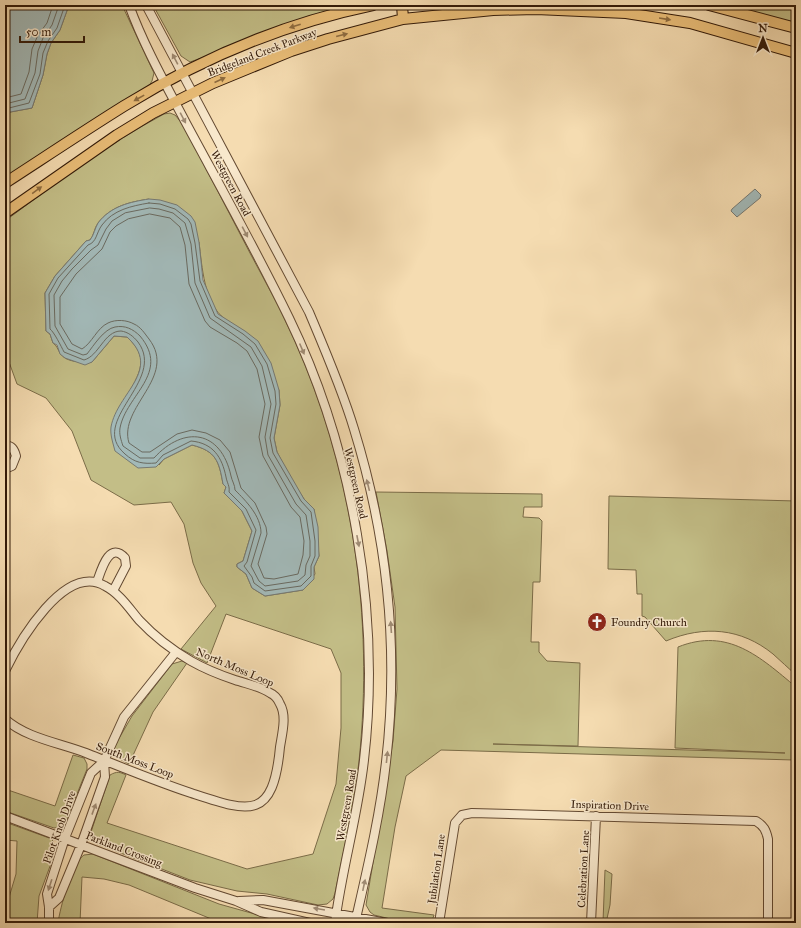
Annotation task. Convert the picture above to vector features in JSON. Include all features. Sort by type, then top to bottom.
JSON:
[{"type":"main road","name":"Bridgeland Creek Parkway","points":[[5,183],[125,105],[203,63],[283,30],[373,5]]},
{"type":"main road","points":[[402,5],[403,19]]},
{"type":"main road","points":[[709,5],[796,28]]},
{"type":"main road","name":"Bridgeland Creek Parkway","points":[[5,213],[117,135],[213,83],[291,51],[328,39],[403,19],[493,10],[627,9],[690,23],[796,53]]},
{"type":"street","name":"Westgreen Road","points":[[129,5],[137,28],[175,103],[269,276],[290,320],[313,374],[333,436],[350,497],[360,554],[366,603],[369,679],[368,721],[360,791],[335,923]]},
{"type":"street","name":"Westgreen Road","points":[[146,5],[309,312],[329,359],[354,429],[382,550],[389,601],[392,642],[390,723],[380,809],[356,920]]},
{"type":"street","points":[[5,445],[9,445],[14,450],[16,456],[12,466],[5,469]]},
{"type":"street","points":[[5,671],[20,643],[46,607],[65,590],[76,584],[90,581],[97,582],[108,556],[112,554],[120,554],[125,558],[126,566],[113,591]]},
{"type":"street","name":"North Moss Loop","points":[[97,582],[113,591],[140,621],[176,652],[213,672],[267,690],[277,699],[284,717],[280,756],[274,785],[269,795],[261,802]]},
{"type":"street","name":"Pilot Knob Drive","points":[[49,923],[47,894],[65,838],[91,773],[104,761],[124,717],[176,652]]},
{"type":"street","name":"South Moss Loop","points":[[5,719],[20,730],[168,785],[233,806],[246,807],[261,802]]},
{"type":"street","name":"Pilot Knob Drive","points":[[49,906],[59,898],[82,845],[105,777],[104,761]]},
{"type":"street","name":"Inspiration Drive","points":[[458,819],[462,815],[472,813],[749,820],[762,825],[768,839],[768,923]]},
{"type":"street","name":"Parkland Crossing","points":[[5,816],[195,888],[236,901],[261,912],[310,923]]},
{"type":"street","name":"Celebration Lane","points":[[591,923],[596,816]]},
{"type":"street","name":"Jubilation Lane","points":[[439,923],[453,828],[458,819]]},
{"type":"street","name":"Parkland Crossing","points":[[236,901],[264,900],[336,912],[356,920],[387,923]]},
{"type":"shaded area","points":[[69,5],[122,5],[154,73],[152,81],[149,86],[5,178],[5,113],[32,108],[43,75],[47,54],[51,43],[60,30]]},
{"type":"shaded area","points":[[153,5],[352,5],[190,62],[181,56]]},
{"type":"shaded area","points":[[729,5],[796,5],[796,25]]},
{"type":"shaded area","points":[[170,113],[175,115],[181,122],[289,328],[314,389],[331,440],[344,492],[354,546],[361,599],[363,707],[359,761],[352,810],[335,893],[333,899],[327,904],[318,905],[267,894],[237,891],[190,880],[95,843],[91,839],[91,832],[110,775],[117,772],[126,775],[107,823],[247,869],[313,854],[336,784],[341,728],[341,673],[331,649],[226,614],[207,663],[181,649],[216,606],[201,583],[193,563],[184,524],[171,502],[134,505],[91,480],[72,431],[46,398],[17,384],[5,351],[5,221],[63,178],[103,151],[164,114]],"holes":[[[149,199],[199,242],[205,284],[212,304],[279,390],[280,405],[274,438],[277,452],[291,479],[304,499],[314,509],[319,556],[314,567],[315,574],[303,590],[265,596],[252,588],[246,574],[237,567],[237,564],[243,561],[252,531],[242,511],[224,493],[226,487],[223,484],[218,463],[211,454],[200,447],[192,445],[164,459],[159,465],[129,393],[137,377],[141,364],[138,351],[134,344],[127,337],[114,336],[92,362],[79,362],[66,359],[53,343],[50,334],[46,331],[45,293],[55,276],[86,241],[90,240],[98,223],[109,212],[128,203]]]},
{"type":"shaded area","points":[[376,492],[542,494],[542,507],[524,507],[523,517],[539,518],[542,521],[540,582],[533,582],[531,642],[539,642],[539,652],[547,661],[580,663],[578,746],[493,744],[785,753],[675,748],[678,647],[696,642],[712,641],[728,643],[742,648],[769,665],[796,687],[796,762],[794,760],[441,750],[406,776],[395,827],[382,908],[434,915],[433,919],[429,923],[417,924],[374,915],[370,912],[366,905],[393,741],[397,689],[395,607],[387,551]]},
{"type":"shaded area","points":[[609,496],[796,501],[796,675],[761,645],[735,634],[708,631],[680,636],[666,641],[645,617],[642,616],[642,594],[637,594],[636,570],[608,569]]},
{"type":"shaded area","points":[[182,661],[187,663],[153,712],[129,764],[118,758],[114,747],[132,716],[172,664]]},
{"type":"shaded area","points":[[73,755],[84,758],[87,764],[87,769],[65,824],[54,828],[5,811],[5,789],[55,806]]},
{"type":"shaded area","points":[[5,822],[52,839],[56,850],[39,896],[37,923],[5,923],[5,911],[16,874],[17,841],[5,840]]},
{"type":"shaded area","points":[[93,854],[219,904],[287,923],[221,923],[129,885],[104,879],[82,877],[80,923],[58,923],[64,897],[75,867],[84,855]]},
{"type":"shaded area","points":[[605,870],[612,874],[610,905],[606,923],[603,922]]},
{"type":"water","points":[[5,5],[69,5],[60,30],[51,43],[47,54],[43,75],[32,108],[5,113]]},
{"type":"water","points":[[755,189],[761,195],[760,198],[737,217],[731,211],[732,209]]},
{"type":"water","points":[[149,199],[160,200],[177,205],[191,216],[195,222],[199,242],[203,280],[218,314],[258,341],[271,363],[279,390],[280,405],[274,438],[277,452],[304,499],[314,509],[318,527],[319,556],[314,567],[314,579],[303,590],[265,596],[252,588],[246,574],[237,567],[237,564],[243,561],[252,531],[242,511],[224,493],[226,487],[223,484],[218,463],[206,450],[192,445],[164,459],[156,467],[138,468],[115,451],[111,436],[111,427],[121,403],[135,382],[141,360],[137,349],[127,337],[114,336],[92,362],[85,365],[65,358],[60,354],[57,345],[53,343],[50,334],[46,331],[45,293],[55,276],[86,241],[90,240],[98,223],[109,212],[128,203]]},
{"type":"place","name":"Foundry Church","points":[[597,622]]}]
